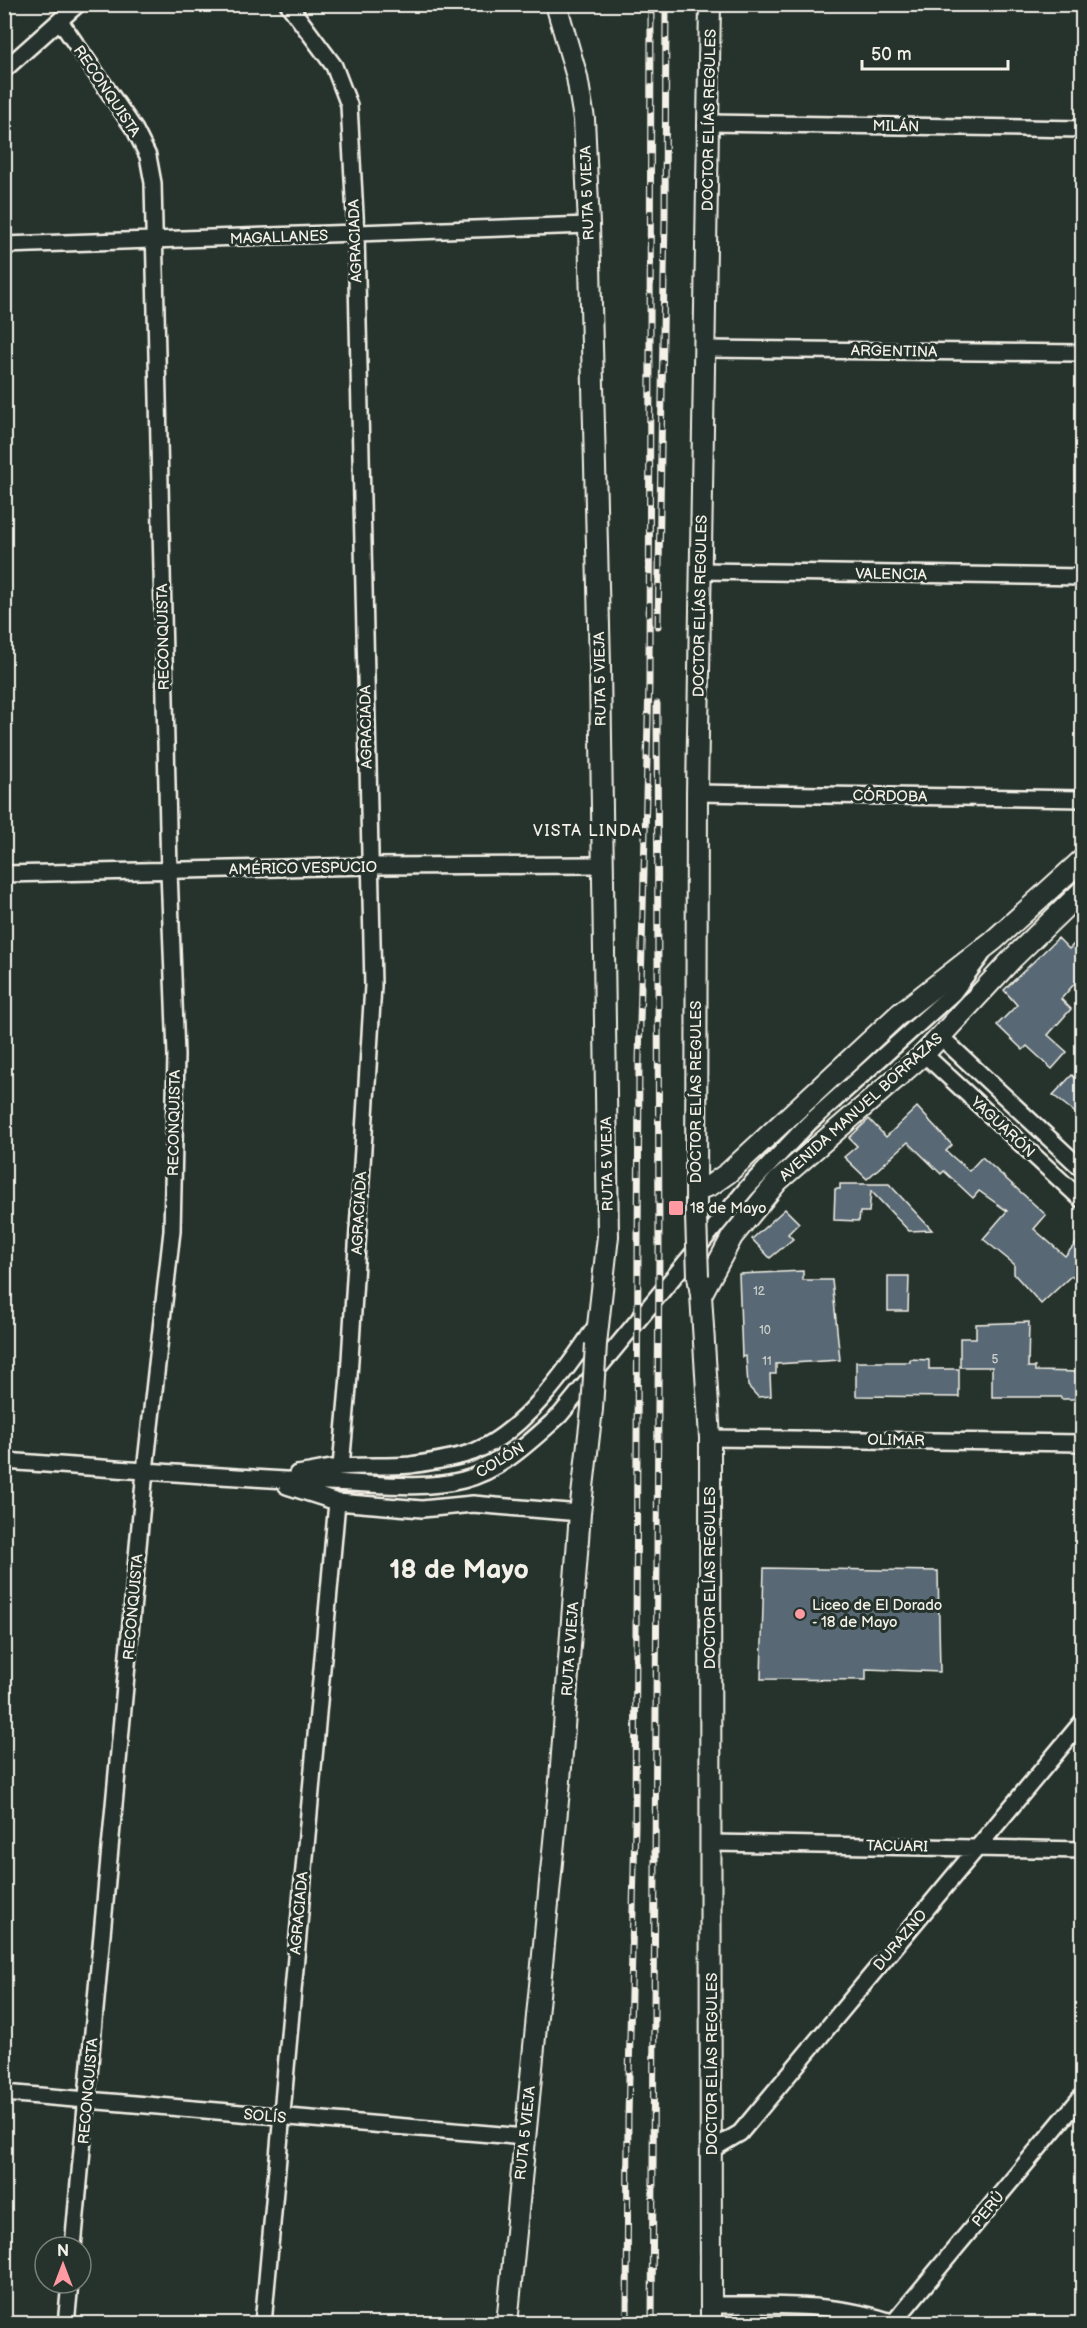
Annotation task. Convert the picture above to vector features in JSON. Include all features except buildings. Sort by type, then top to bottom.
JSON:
[{"type":"street","points":[[6,64],[78,4]]},
{"type":"street","name":"AGRACIADA","points":[[288,4],[334,66],[349,105],[356,234],[373,986],[350,1376],[341,1467]]},
{"type":"street","name":"RUTA 5 VIEJA","points":[[507,2324],[560,1780],[580,1513],[608,1236],[589,225],[584,119],[577,77],[556,4]]},
{"type":"street","name":"DOCTOR ELÍAS REGULES","points":[[710,4],[697,793],[696,1216],[710,1438],[711,2314]]},
{"type":"street","name":"RECONQUISTA","points":[[60,21],[135,129],[148,156],[153,183],[169,871],[176,1055],[172,1231],[146,1471],[74,2235]]},
{"type":"street","name":"MILÁN","points":[[709,123],[1083,129]]},
{"type":"street","name":"MAGALLANES","points":[[4,245],[589,225]]},
{"type":"street","name":"ARGENTINA","points":[[706,349],[1083,354]]},
{"type":"street","name":"VALENCIA","points":[[700,571],[1083,577]]},
{"type":"street","name":"CÓRDOBA","points":[[697,793],[1083,799]]},
{"type":"street","name":"AVENIDA MANUEL BORRAZAS","points":[[696,1190],[711,1185],[728,1173],[898,1015],[994,940],[1083,860]]},
{"type":"street","name":"AMÉRICO VESPUCIO","points":[[4,874],[370,866],[602,865]]},
{"type":"street","name":"AVENIDA MANUEL BORRAZAS","points":[[699,1285],[732,1237],[778,1181],[924,1054],[1013,958],[1083,891]]},
{"type":"street","name":"AVENIDA MANUEL BORRAZAS","points":[[642,1318],[747,1188],[794,1139],[953,993],[994,940]]},
{"type":"street","name":"AVENIDA MANUEL BORRAZAS","points":[[953,993],[1013,958]]},
{"type":"street","name":"YAGUARÓN","points":[[941,1037],[1083,1169]]},
{"type":"street","name":"YAGUARÓN","points":[[924,1054],[1083,1200]]},
{"type":"street","name":"COLÓN","points":[[4,1461],[267,1479],[426,1486],[464,1480],[495,1466],[518,1450],[560,1414],[642,1318]]},
{"type":"street","name":"COLÓN","points":[[267,1479],[341,1467],[408,1465],[474,1452],[508,1433],[530,1411],[569,1366],[598,1323]]},
{"type":"street","name":"OLIMAR","points":[[710,1438],[1083,1443]]},
{"type":"street","name":"COLÓN","points":[[267,1479],[337,1502],[422,1509],[473,1504],[580,1513]]},
{"type":"street","name":"AGRACIADA","points":[[263,2324],[337,1502]]},
{"type":"street","name":"DURAZNO","points":[[711,2150],[740,2133],[1083,1722]]},
{"type":"street","name":"TACUARI","points":[[712,1843],[1083,1850]]},
{"type":"street","name":"SOLÍS","points":[[4,2093],[525,2137]]},
{"type":"street","name":"PERÚ","points":[[895,2323],[1083,2096]]},
{"type":"street","points":[[66,2324],[69,2295]]},
{"type":"street","points":[[711,2314],[784,2304],[837,2309],[895,2323]]},
{"type":"railway","points":[[627,2324],[628,2118],[635,1825],[639,1061],[649,683],[651,4]]},
{"type":"railway","points":[[658,626],[666,4]]},
{"type":"railway","points":[[652,2324],[659,1248],[657,704]]},
{"type":"place","name":"18 de Mayo","points":[[676,1208]]},
{"type":"place","name":"Liceo de El Dorado - 18 de Mayo","points":[[800,1614]]},
{"type":"district","name":"VISTA LINDA","points":[[588,830]]},
{"type":"district","name":"18 de Mayo","points":[[459,1569]]}]
